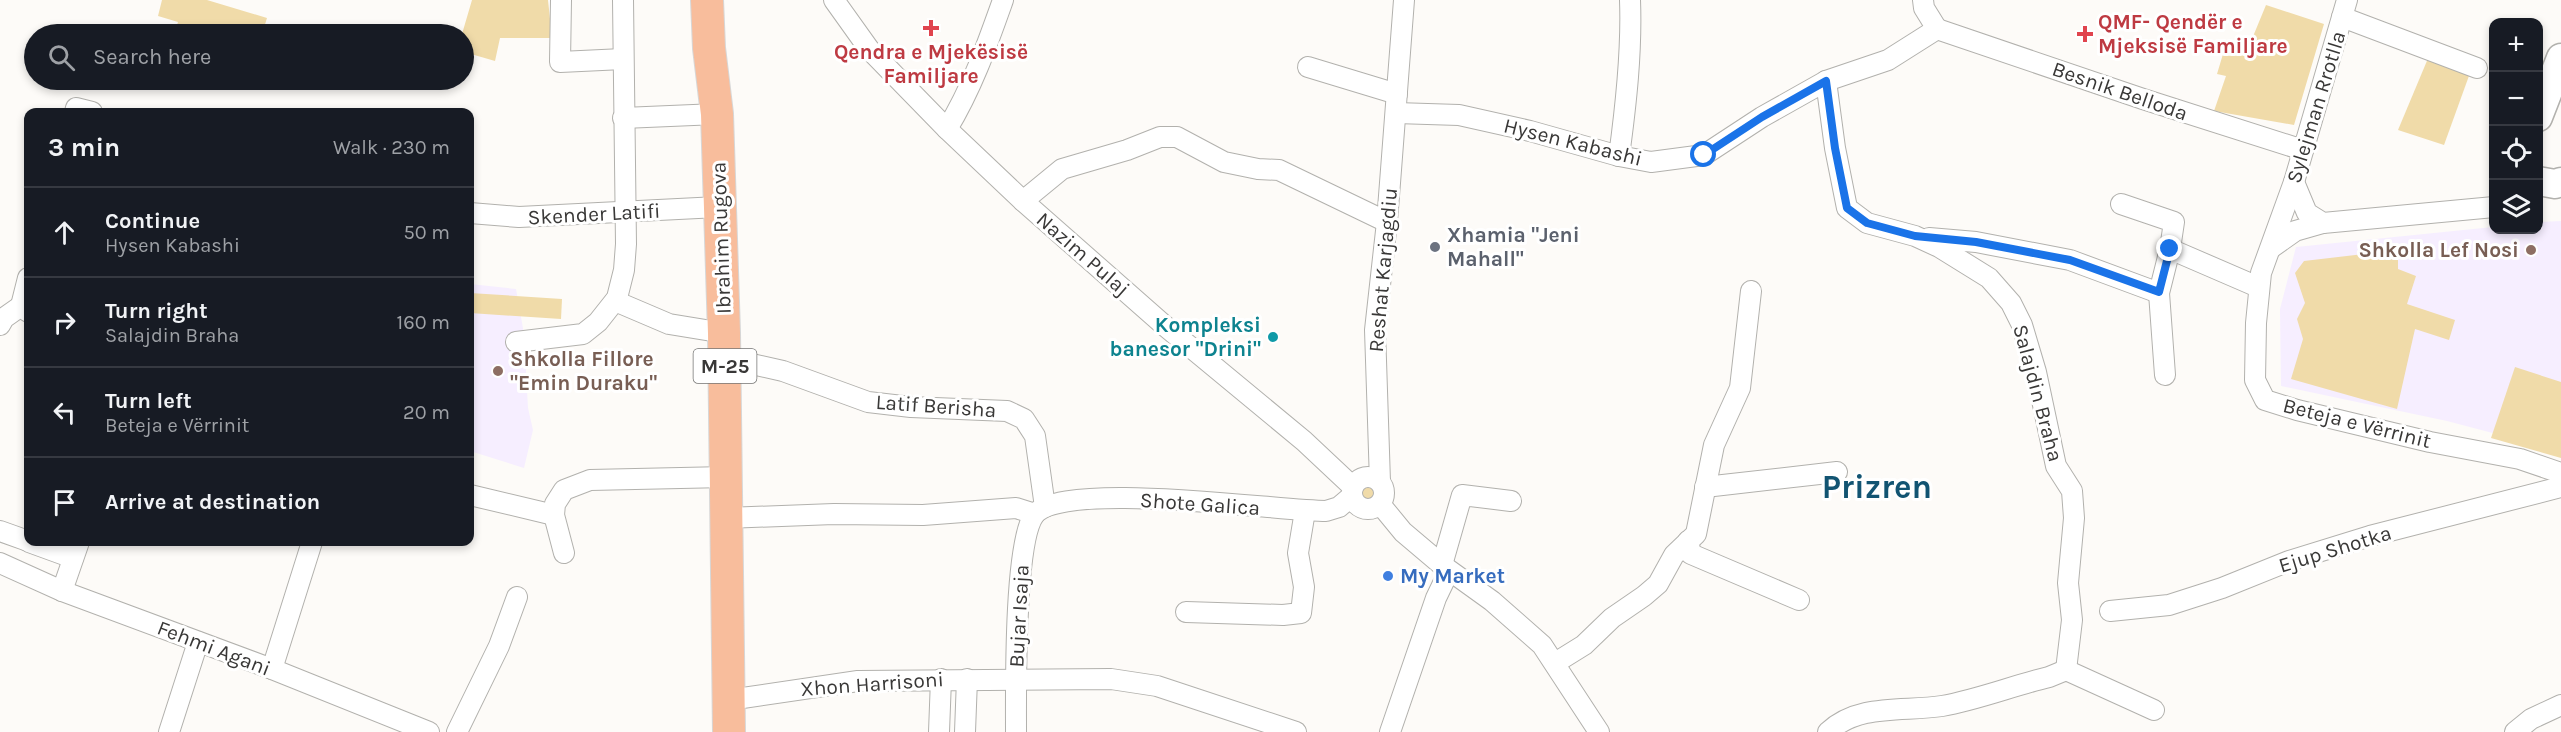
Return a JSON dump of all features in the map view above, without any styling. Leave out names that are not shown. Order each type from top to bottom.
[{"type":"main road","name":"Ibrahim Rugova","points":[[707,0],[717,114],[718,207],[725,346],[729,732]]},
{"type":"street","points":[[561,0],[560,62],[623,59]]},
{"type":"street","points":[[516,342],[583,334],[598,322],[615,301],[624,270],[623,0]]},
{"type":"street","name":"Nazim Pulaj","points":[[834,0],[869,49],[947,129],[1023,201],[1166,326],[1304,441],[1352,491]]},
{"type":"street","points":[[947,129],[980,67],[1003,0]]},
{"type":"street","name":"Reshat Karjagdiu","points":[[1380,482],[1375,330],[1397,104],[1404,0]]},
{"type":"street","points":[[1619,156],[1627,86],[1630,0]]},
{"type":"street","points":[[1923,0],[1924,8],[1936,29]]},
{"type":"street","points":[[2345,9],[2477,68]]},
{"type":"street","name":"Sylejman Rrotlla","points":[[2283,214],[2345,9]]},
{"type":"street","name":"Hysen Kabashi","points":[[1397,104],[1530,131],[1619,156],[1651,162],[1704,155],[1762,117],[1826,81],[1888,60],[1936,29]]},
{"type":"street","name":"Besnik Belloda","points":[[1936,29],[2303,150]]},
{"type":"street","points":[[2543,104],[2561,58]]},
{"type":"street","points":[[1308,67],[1397,104]]},
{"type":"street","name":"Salajdin Braha","points":[[1826,81],[1835,148],[1847,208],[1867,223],[1915,236],[1976,242],[2070,260],[2159,292]]},
{"type":"street","points":[[623,118],[717,114]]},
{"type":"street","points":[[1023,201],[1062,169],[1127,150],[1160,136],[1177,137],[1224,162],[1258,169],[1279,170],[1304,181],[1342,203],[1386,222]]},
{"type":"street","points":[[2294,182],[2307,213],[2323,223]]},
{"type":"street","points":[[2543,182],[2555,184],[2561,182]]},
{"type":"street","points":[[2121,204],[2174,222],[2159,292],[2165,375]]},
{"type":"street","name":"Skender Latifi","points":[[474,213],[519,217],[718,207]]},
{"type":"street","points":[[2271,248],[2295,231],[2323,223],[2489,207]]},
{"type":"street","name":"Beteja e Vërrinit","points":[[2283,214],[2258,287],[2255,380],[2265,400],[2430,442],[2520,459],[2561,472]]},
{"type":"street","name":"Salajdin Braha","points":[[1915,236],[1960,259],[1989,278],[2011,303],[2022,325],[2036,372],[2056,466],[2072,491],[2074,519],[2068,583],[2072,620],[2066,670]]},
{"type":"street","points":[[2170,249],[2258,287]]},
{"type":"street","points":[[1555,663],[1584,645],[1612,618],[1658,584],[1674,555],[1696,534],[1714,445],[1740,388],[1751,291]]},
{"type":"street","name":"Latif Berisha","points":[[615,301],[783,371],[868,402],[911,407],[1006,411],[1024,419],[1035,436],[1040,510]]},
{"type":"street","points":[[0,325],[4,318],[24,309]]},
{"type":"street","points":[[1705,487],[1837,472]]},
{"type":"street","points":[[564,553],[554,515],[555,504],[564,490],[590,480],[726,477]]},
{"type":"street","points":[[1365,477],[1380,482],[1384,495],[1380,504],[1371,509],[1361,508],[1352,491],[1357,480],[1365,477]]},
{"type":"street","name":"Ejup Shotka","points":[[2110,611],[2169,604],[2222,588],[2289,561],[2370,536],[2561,487]]},
{"type":"street","name":"Shote Galica","points":[[726,518],[834,514],[923,515],[1016,508],[1040,510],[1073,499],[1101,498],[1192,501],[1326,511],[1339,507],[1352,491]]},
{"type":"street","points":[[1390,732],[1446,568],[1462,495],[1511,501]]},
{"type":"street","points":[[474,496],[554,515]]},
{"type":"street","points":[[1380,504],[1403,532],[1522,626],[1555,663],[1599,732]]},
{"type":"street","name":"Bujar Isaja","points":[[1016,732],[1016,680],[1023,546],[1040,510]]},
{"type":"street","points":[[1186,612],[1282,615],[1301,612],[1304,587],[1298,553],[1305,511]]},
{"type":"street","points":[[0,531],[24,539]]},
{"type":"street","points":[[1688,541],[1691,554],[1800,600]]},
{"type":"street","points":[[55,546],[76,550],[62,591]]},
{"type":"street","points":[[272,669],[311,546]]},
{"type":"street","name":"Fehmi Agani","points":[[1,567],[272,669],[429,732]]},
{"type":"street","points":[[457,732],[499,646],[517,597]]},
{"type":"street","points":[[169,732],[198,642]]},
{"type":"street","points":[[1828,732],[1857,714],[1890,709],[1942,706],[2049,677],[2066,670],[2154,710]]},
{"type":"street","points":[[939,732],[941,679]]},
{"type":"street","points":[[965,732],[967,679]]},
{"type":"street","name":"Xhon Harrisoni","points":[[729,700],[858,681],[1111,679],[1157,686],[1296,732]]},
{"type":"street","points":[[2525,729],[2561,705]]},
{"type":"shaded area","points":[[162,0],[207,0],[267,18],[265,24],[177,24],[178,22],[158,16]]},
{"type":"shaded area","points":[[472,0],[548,0],[552,38],[500,38],[495,61],[474,55],[474,24],[465,24]]},
{"type":"shaded area","points":[[2266,5],[2324,24],[2294,125],[2214,111],[2226,76],[2217,74],[2226,44],[2247,51]]},
{"type":"shaded area","points":[[2429,56],[2470,73],[2444,145],[2398,130]]},
{"type":"shaded area","points":[[2561,221],[2561,451],[2447,421],[2281,386],[2280,309],[2296,247],[2489,227],[2489,234],[2543,234],[2543,222]]},
{"type":"shaded area","points":[[2398,250],[2398,269],[2416,276],[2407,304],[2455,320],[2449,340],[2415,329],[2397,409],[2291,379],[2303,339],[2297,319],[2305,303],[2295,273],[2304,261]]},
{"type":"shaded area","name":"Shkolla Fillore \"Emin Duraku\"","points":[[474,284],[516,289],[524,334],[528,408],[533,430],[524,468],[474,452]]},
{"type":"shaded area","points":[[474,293],[562,299],[561,319],[474,313]]},
{"type":"shaded area","points":[[2515,367],[2561,382],[2561,458],[2491,438]]},
{"type":"shaded area","points":[[1369,482],[1377,485],[1380,493],[1377,501],[1369,504],[1361,501],[1358,493],[1361,485]]},
{"type":"place","name":"Qendra e Mjekësisë Familjare","points":[[931,28]]},
{"type":"place","name":"QMF- Qendër e Mjeksisë Familjare","points":[[2085,34]]},
{"type":"place","name":"Xhamia \"Jeni Mahall\"","points":[[1435,247]]},
{"type":"place","name":"Shkolla Lef Nosi","points":[[2531,250]]},
{"type":"place","name":"Kompleksi banesor \"Drini\"","points":[[1273,337]]},
{"type":"place","name":"Shkolla Fillore \"Emin Duraku\"","points":[[498,371]]},
{"type":"place","name":"My Market","points":[[1388,576]]},
{"type":"district","name":"Prizren","points":[[1877,487]]},
{"type":"route","points":[[1704,155],[1762,117],[1826,81],[1835,148],[1847,208],[1867,223],[1915,236],[1976,242],[2070,260],[2159,292],[2170,249]]}]
